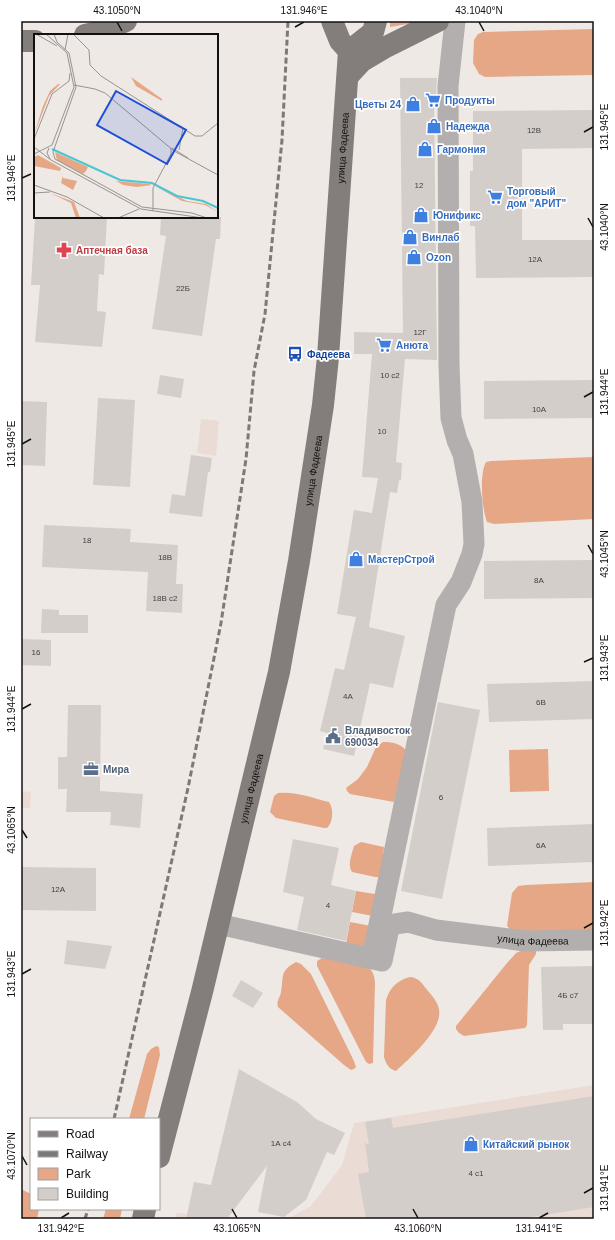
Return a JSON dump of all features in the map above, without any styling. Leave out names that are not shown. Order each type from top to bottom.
[{"type":"main road","points":[[90,34],[103,31],[126,21]]},
{"type":"main road","points":[[332,21],[340,41],[349,51],[373,32],[376,21]]},
{"type":"main road","points":[[348,76],[362,61],[384,48],[438,21]]},
{"type":"main road","points":[[21,42],[34,41]]},
{"type":"main road","name":"улица Фадеева","points":[[160,1153],[200,999],[279,672],[301,546],[328,357],[349,51]]},
{"type":"street","points":[[218,924],[372,958],[446,605],[461,582],[474,544],[472,502],[463,454],[457,440],[452,418],[449,365],[448,86],[455,21]]},
{"type":"street","name":"улица Фадеева","points":[[372,958],[382,961],[389,928],[395,924],[408,922],[436,930],[526,941],[594,940]]},
{"type":"shaded area","points":[[201,419],[219,421],[216,456],[197,453]]},
{"type":"shaded area","points":[[21,791],[31,792],[30,808],[21,808]]},
{"type":"shaded area","name":"Китайский рынок","points":[[594,1085],[594,1219],[287,1219],[311,1206],[342,1165],[354,1123]]},
{"type":"shaded area","points":[[176,1213],[240,1219],[175,1219]]},
{"type":"green space","points":[[390,21],[426,21],[390,27]]},
{"type":"green space","points":[[594,29],[594,75],[485,77],[479,74],[473,63],[474,40],[478,34],[483,32]]},
{"type":"green space","points":[[594,457],[594,519],[494,524],[487,522],[482,492],[482,475],[486,462]]},
{"type":"green space","points":[[383,742],[397,744],[403,747],[408,753],[394,802],[350,794],[346,788],[358,779],[367,767],[376,747]]},
{"type":"green space","points":[[548,749],[549,791],[510,792],[509,750]]},
{"type":"green space","points":[[278,793],[297,794],[329,802],[332,812],[331,823],[327,828],[324,828],[276,818],[270,812],[274,796]]},
{"type":"green space","points":[[361,842],[384,847],[381,877],[352,872],[350,862],[354,846]]},
{"type":"green space","points":[[594,882],[594,930],[513,932],[507,926],[512,893],[518,886]]},
{"type":"green space","points":[[356,891],[375,894],[373,916],[352,912]]},
{"type":"green space","points":[[350,922],[371,926],[367,947],[346,944]]},
{"type":"green space","points":[[523,950],[536,950],[536,954],[529,965],[527,1025],[525,1028],[464,1036],[459,1033],[456,1026],[507,963],[516,953]]},
{"type":"green space","points":[[322,958],[368,967],[373,973],[375,982],[373,1063],[369,1064],[366,1062],[317,966],[317,961]]},
{"type":"green space","points":[[296,962],[301,964],[311,974],[354,1061],[356,1067],[354,1069],[351,1070],[344,1065],[278,1007],[277,1003],[281,992],[283,975],[287,968]]},
{"type":"green space","points":[[410,977],[419,980],[433,996],[439,1009],[439,1016],[437,1023],[428,1038],[396,1071],[389,1067],[384,1057],[386,1000],[390,991],[395,985]]},
{"type":"green space","points":[[156,1046],[159,1047],[160,1055],[144,1118],[129,1118],[147,1054]]},
{"type":"green space","points":[[21,1189],[30,1194],[30,1210],[39,1210],[37,1219],[21,1219]]},
{"type":"green space","points":[[106,1210],[122,1210],[120,1219],[103,1219]]},
{"type":"building","points":[[400,78],[437,78],[436,96],[434,96],[437,360],[405,359],[396,462],[402,463],[401,480],[399,480],[397,493],[390,492],[369,627],[405,636],[393,688],[370,683],[354,756],[323,749],[327,733],[320,731],[335,668],[344,670],[356,617],[337,614],[354,510],[372,513],[378,478],[362,477],[372,354],[354,354],[354,332],[403,333]]},
{"type":"building","points":[[594,110],[594,148],[522,149],[522,240],[594,240],[594,277],[476,278],[475,226],[470,226],[470,171],[473,171],[473,111]]},
{"type":"building","points":[[221,217],[220,239],[216,239],[202,336],[152,329],[166,236],[160,235],[161,218]]},
{"type":"building","points":[[35,218],[107,218],[104,275],[99,274],[97,311],[106,312],[102,347],[35,342],[40,285],[31,285]]},
{"type":"building","points":[[160,375],[184,379],[181,398],[157,394]]},
{"type":"building","points":[[594,380],[594,418],[484,419],[484,381]]},
{"type":"building","points":[[98,398],[135,400],[130,487],[93,485]]},
{"type":"building","points":[[21,401],[47,402],[45,466],[21,465]]},
{"type":"building","points":[[191,455],[212,458],[210,472],[208,472],[202,517],[169,513],[172,494],[185,496]]},
{"type":"building","points":[[44,525],[131,529],[130,542],[178,545],[176,584],[183,584],[182,613],[146,611],[148,572],[42,567]]},
{"type":"building","points":[[594,560],[594,598],[484,599],[484,561]]},
{"type":"building","points":[[42,609],[59,610],[59,615],[88,615],[88,633],[41,633]]},
{"type":"building","points":[[21,639],[51,640],[51,666],[21,665]]},
{"type":"building","points":[[594,681],[594,719],[489,722],[487,684]]},
{"type":"building","points":[[438,702],[480,710],[442,899],[401,891]]},
{"type":"building","points":[[68,705],[101,705],[100,791],[143,794],[140,828],[110,825],[111,812],[66,812],[67,789],[58,789],[58,757],[67,757]]},
{"type":"building","points":[[594,824],[594,862],[488,866],[487,828]]},
{"type":"building","points":[[293,839],[339,848],[331,885],[356,891],[346,941],[297,930],[304,897],[283,892]]},
{"type":"building","points":[[21,867],[96,868],[96,911],[21,910]]},
{"type":"building","points":[[67,940],[112,946],[105,969],[64,964]]},
{"type":"building","points":[[594,966],[594,1024],[563,1024],[563,1030],[543,1030],[541,967]]},
{"type":"building","points":[[241,980],[263,993],[253,1008],[232,996]]},
{"type":"building","points":[[239,1069],[297,1102],[316,1119],[345,1133],[334,1155],[327,1152],[306,1200],[284,1217],[258,1212],[267,1166],[227,1219],[186,1219],[194,1182],[211,1185]]},
{"type":"building","name":"Китайский рынок","points":[[594,1096],[594,1207],[519,1219],[366,1219],[358,1174],[369,1172],[365,1143],[369,1145],[365,1122],[391,1118],[393,1128]]},
{"type":"railway","points":[[114,1118],[188,788],[221,623],[246,459],[254,371],[265,314],[282,140],[288,21]]},
{"type":"railway","points":[[85,1219],[88,1210]]},
{"type":"place","name":"Продукты","points":[[433,100]]},
{"type":"place","name":"Цветы 24","points":[[413,104]]},
{"type":"place","name":"Надежда","points":[[434,126]]},
{"type":"place","name":"Гармония","points":[[425,149]]},
{"type":"place","name":"Торговый дом \"АРИТ\"","points":[[495,197]]},
{"type":"place","name":"Юнификс","points":[[421,215]]},
{"type":"place","name":"Винлаб","points":[[410,237]]},
{"type":"place","name":"Аптечная база","points":[[64,250]]},
{"type":"place","name":"Ozon","points":[[414,257]]},
{"type":"place","name":"Анюта","points":[[384,345]]},
{"type":"place","name":"Фадеева","points":[[295,354]]},
{"type":"place","name":"МастерСтрой","points":[[356,559]]},
{"type":"place","name":"Владивосток 690034","points":[[333,736]]},
{"type":"place","name":"Мира","points":[[91,769]]},
{"type":"place","name":"Китайский рынок","points":[[471,1144]]}]
